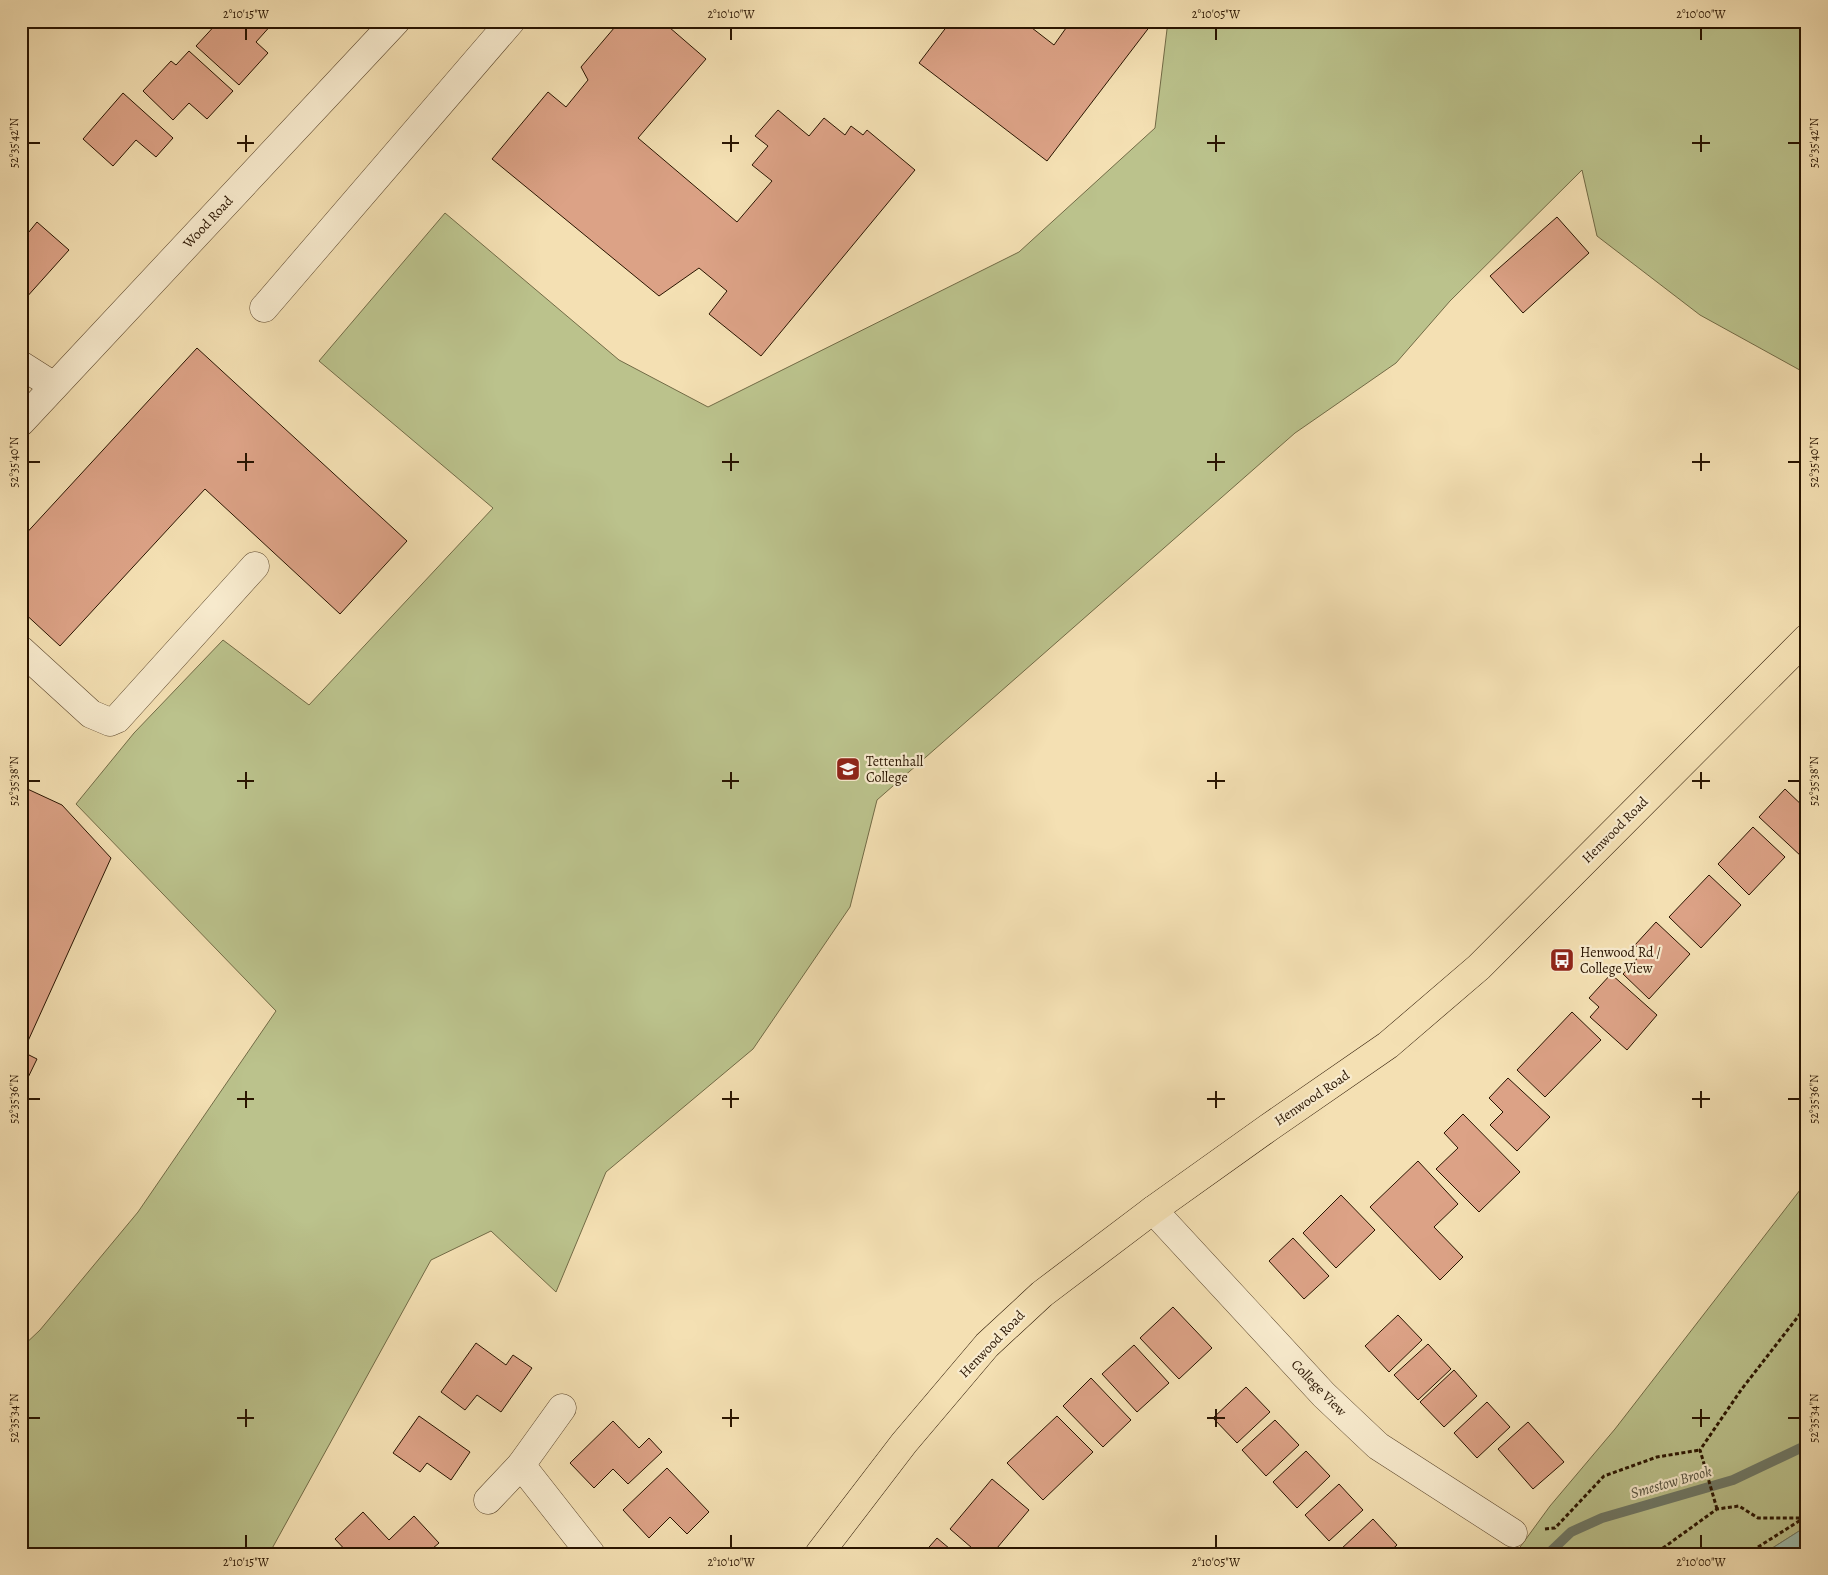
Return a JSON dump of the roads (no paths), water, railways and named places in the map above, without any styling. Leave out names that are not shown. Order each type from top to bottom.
[{"type":"main road","name":"Henwood Road","points":[[819,1554],[904,1443],[987,1345],[1042,1294],[1154,1210],[1388,1045],[1479,967],[1807,638]]},
{"type":"street","name":"Wood Road","points":[[21,422],[396,21]]},
{"type":"street","points":[[264,308],[511,21]]},
{"type":"street","points":[[21,365],[54,386]]},
{"type":"street","points":[[21,650],[91,714],[110,722],[117,719],[255,566]]},
{"type":"street","name":"College View","points":[[1154,1210],[1324,1396],[1378,1446],[1513,1533]]},
{"type":"street","points":[[488,1500],[521,1465],[562,1408]]},
{"type":"street","points":[[521,1465],[591,1554]]},
{"type":"waterway","name":"Smestow Brook","points":[[1548,1554],[1571,1532],[1602,1518],[1733,1480],[1807,1445]]},
{"type":"place","name":"Tettenhall College","points":[[848,769]]},
{"type":"place","name":"Henwood Rd / College View","points":[[1562,960]]}]
